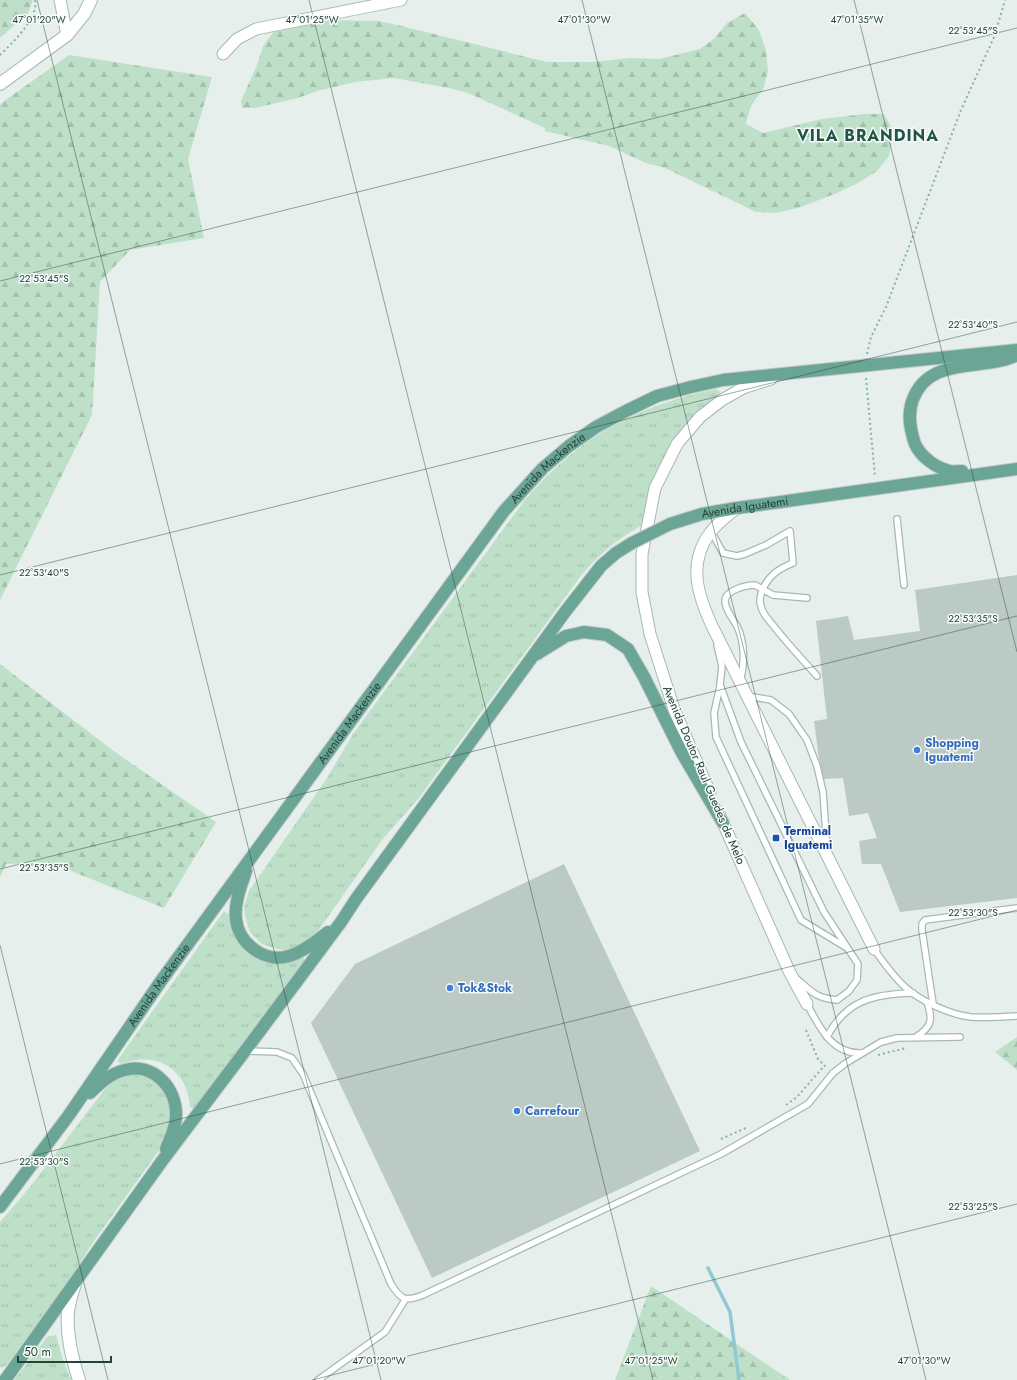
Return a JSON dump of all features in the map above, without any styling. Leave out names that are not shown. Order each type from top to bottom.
[{"type":"main road","points":[[795,373],[1017,350]]},
{"type":"main road","points":[[985,472],[950,471],[931,463],[918,450],[912,434],[909,419],[912,403],[916,392],[924,381],[935,374],[964,366],[1009,359],[1017,355]]},
{"type":"main road","name":"Avenida Mackenzie","points":[[0,1208],[69,1115],[161,981],[500,517],[543,468],[569,446],[596,427],[657,396],[723,380],[795,373]]},
{"type":"main road","name":"Avenida Iguatemi","points":[[530,659],[601,566],[616,553],[632,543],[670,524],[702,514],[737,508],[1017,468]]},
{"type":"main road","points":[[6,1380],[75,1281],[162,1161],[246,1051],[341,922],[360,893],[530,659],[566,636],[584,632],[607,635],[628,649],[644,677],[682,753],[724,823]]},
{"type":"main road","points":[[250,861],[238,896],[236,919],[240,934],[247,944],[256,952],[273,958],[289,957],[313,944],[341,922]]},
{"type":"main road","points":[[69,1115],[101,1083],[113,1075],[126,1070],[140,1068],[153,1072],[170,1090],[175,1105],[176,1117],[162,1161]]},
{"type":"street","points":[[60,0],[68,35]]},
{"type":"street","points":[[0,84],[68,35],[84,14],[91,0]]},
{"type":"street","points":[[223,54],[237,39],[256,29],[400,0]]},
{"type":"street","name":"Avenida Doutor Raul Guedes de Melo","points":[[795,373],[764,380],[743,388],[722,400],[700,417],[676,444],[655,488],[642,554],[642,592],[650,634],[674,709],[790,973],[807,1004]]},
{"type":"street","points":[[737,508],[711,531],[701,546],[697,561],[697,579],[700,597],[713,628],[874,949]]},
{"type":"street","points":[[75,1281],[68,1311],[68,1338],[72,1359],[80,1380]]},
{"type":"lane","points":[[897,518],[904,585]]},
{"type":"lane","points":[[711,531],[723,553],[737,556],[755,550],[790,531],[793,563],[777,571],[770,576],[765,583],[760,600],[762,611],[783,638],[817,676]]},
{"type":"lane","points":[[740,681],[744,669],[741,640],[737,627],[724,599],[729,593],[751,585],[756,585],[773,595],[806,598]]},
{"type":"lane","points":[[713,628],[722,666],[720,685],[714,713],[716,737],[801,920],[849,949]]},
{"type":"lane","points":[[720,685],[741,742],[824,912],[858,964],[857,980],[850,991],[837,1000],[824,999],[812,992],[790,973]]},
{"type":"lane","points":[[747,696],[770,700],[789,714],[808,740],[817,766],[823,792],[828,856]]},
{"type":"lane","points":[[933,1004],[922,924],[925,920],[1017,908]]},
{"type":"lane","points":[[874,949],[905,987],[927,1002],[952,1012],[970,1017],[1017,1016]]},
{"type":"lane","points":[[827,1037],[839,1018],[848,1009],[881,995],[914,993]]},
{"type":"lane","points":[[916,1037],[927,1028],[931,1019],[927,1002]]},
{"type":"lane","points":[[807,1004],[827,1037],[844,1051],[863,1053]]},
{"type":"lane","points":[[246,1051],[277,1052],[292,1058],[303,1074],[391,1284],[397,1295],[405,1300],[423,1295],[721,1154],[808,1104],[833,1073],[846,1063],[881,1042],[897,1038],[960,1037]]},
{"type":"lane","points":[[318,1380],[385,1332],[405,1300]]},
{"type":"path","points":[[0,55],[30,21],[36,4],[35,0]]},
{"type":"path","points":[[876,488],[865,365],[871,337],[886,307],[961,110],[995,35],[1005,0]]},
{"type":"path","points":[[806,1030],[818,1059],[833,1073]]},
{"type":"path","points":[[875,1056],[885,1052],[907,1048]]},
{"type":"path","points":[[783,1108],[797,1097],[824,1066]]},
{"type":"path","points":[[722,1139],[750,1126]]},
{"type":"green space","points":[[0,0],[33,0],[28,13],[0,38]]},
{"type":"green space","points":[[745,13],[759,30],[766,51],[768,71],[763,90],[751,105],[746,124],[763,133],[822,119],[864,114],[884,114],[894,132],[889,156],[877,171],[858,183],[837,193],[798,208],[776,213],[756,212],[665,168],[646,163],[609,146],[545,131],[545,128],[468,93],[449,88],[394,78],[355,82],[255,108],[242,108],[241,101],[257,65],[263,46],[275,30],[318,20],[378,21],[547,62],[592,62],[631,58],[659,59],[700,49],[715,38],[727,23]]},
{"type":"green space","points":[[69,55],[212,77],[188,159],[204,238],[130,250],[100,282],[92,415],[0,600],[0,104]]},
{"type":"green space","points":[[716,389],[720,392],[719,395],[711,400],[698,413],[650,489],[641,526],[608,548],[580,577],[418,799],[382,840],[313,938],[293,949],[285,950],[262,944],[250,932],[245,916],[244,907],[249,891],[327,778],[353,734],[524,501],[565,459],[587,442],[610,428],[634,415],[659,405]]},
{"type":"green space","points":[[0,664],[115,752],[216,822],[164,908],[51,863],[6,864],[0,877]]},
{"type":"green space","points":[[224,911],[231,916],[233,930],[238,941],[245,951],[254,958],[277,964],[290,962],[303,957],[305,960],[196,1110],[190,1107],[188,1094],[183,1082],[177,1073],[168,1066],[158,1061],[146,1059],[134,1060],[121,1064],[117,1061]]},
{"type":"green space","points":[[1017,1037],[1017,1070],[995,1052]]},
{"type":"green space","points":[[133,1075],[148,1077],[162,1086],[173,1107],[169,1132],[160,1149],[94,1241],[65,1286],[7,1365],[0,1368],[0,1222],[30,1187],[105,1089],[117,1079]]},
{"type":"green space","points":[[651,1286],[790,1380],[615,1380]]},
{"type":"green space","points":[[56,1335],[62,1357],[71,1380],[14,1380],[48,1336]]},
{"type":"building","name":"Shopping Iguatemi","points":[[1017,575],[1017,898],[900,912],[881,864],[862,864],[859,841],[877,838],[868,813],[849,816],[843,778],[824,779],[819,759],[814,721],[827,719],[816,621],[848,616],[854,640],[920,631],[915,590]]},
{"type":"building","name":"Carrefour","points":[[564,864],[700,1151],[432,1278],[311,1023],[355,964]]},
{"type":"waterway","points":[[708,1268],[730,1312],[739,1380]]},
{"type":"place","name":"Shopping Iguatemi","points":[[917,750]]},
{"type":"place","name":"Terminal Iguatemi","points":[[776,838]]},
{"type":"place","name":"Tok&Stok","points":[[450,988]]},
{"type":"place","name":"Carrefour","points":[[517,1111]]},
{"type":"district","name":"VILA BRANDINA","points":[[868,135]]}]
